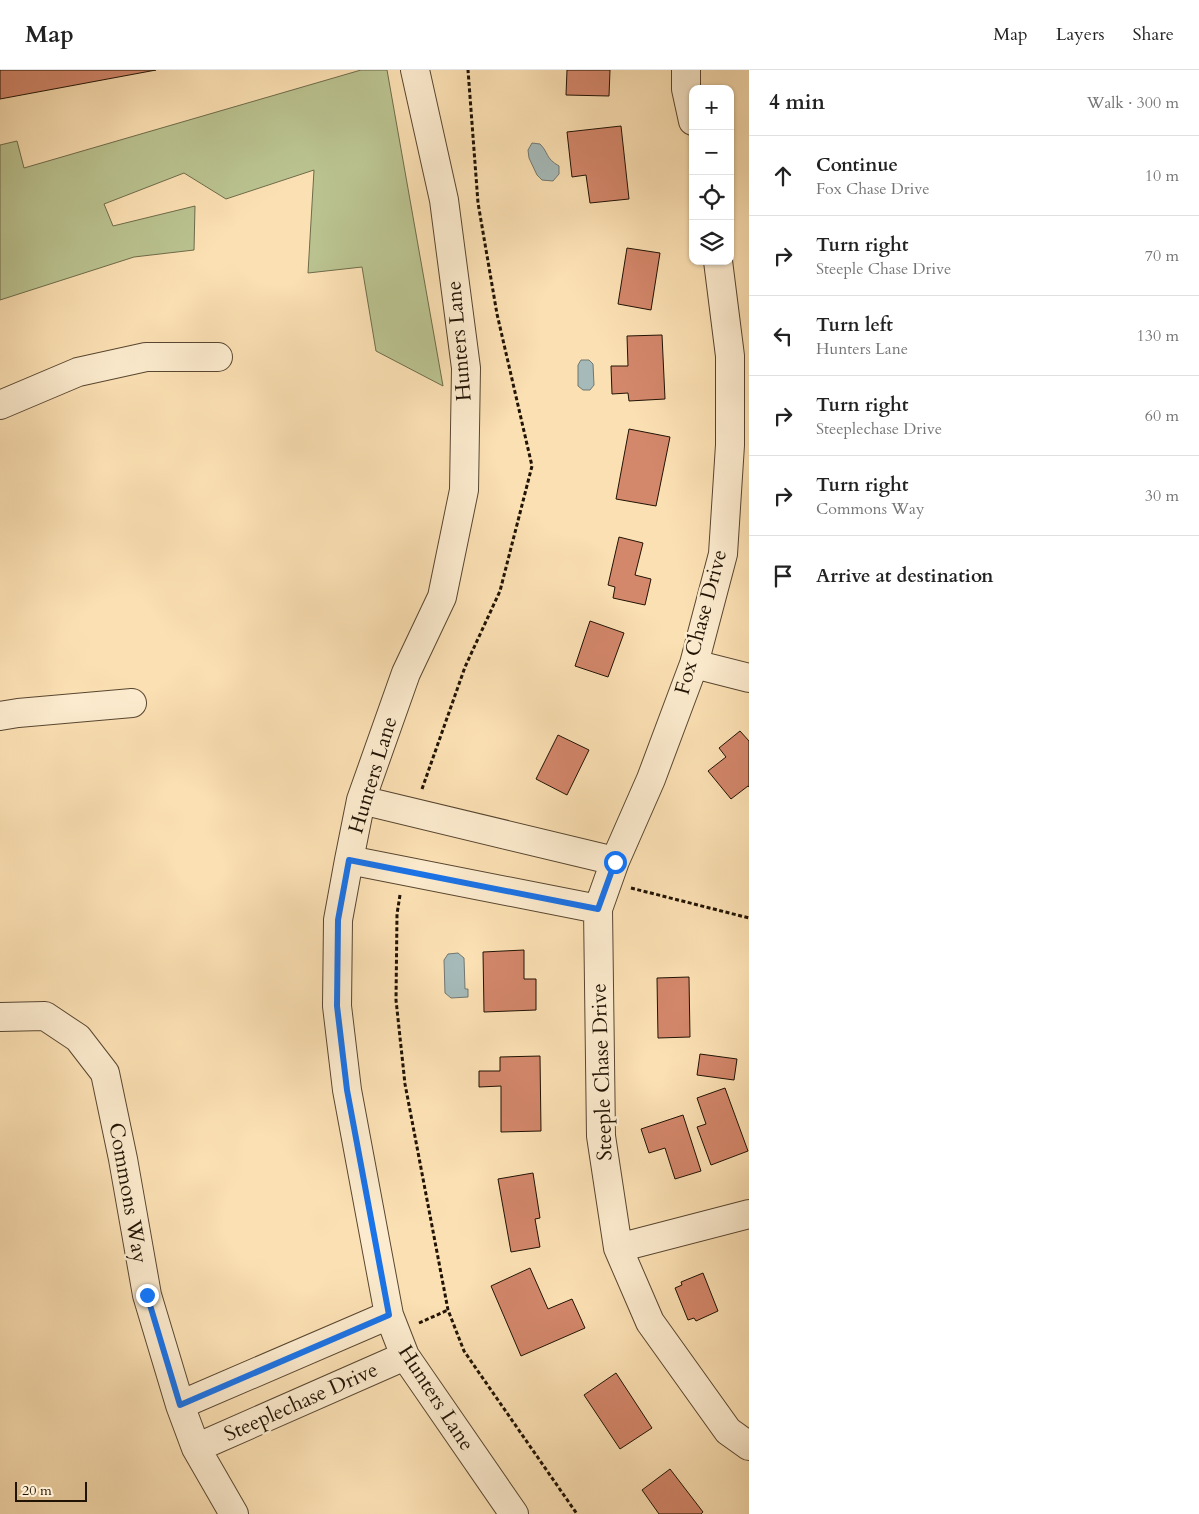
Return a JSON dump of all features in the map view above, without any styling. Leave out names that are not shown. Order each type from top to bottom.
[{"type":"street","name":"Hunters Lane","points":[[415,70],[444,200],[466,368],[464,490],[442,596],[406,673],[361,800],[338,920],[337,1006],[347,1090],[397,1335],[514,1514]]},
{"type":"street","points":[[686,70],[686,89],[689,103]]},
{"type":"street","name":"Fox Chase Drive","points":[[598,909],[611,872],[651,779],[694,664],[723,554],[730,445],[730,356],[719,265]]},
{"type":"street","points":[[0,405],[78,372],[136,359],[146,357],[218,357]]},
{"type":"street","points":[[694,664],[749,678]]},
{"type":"street","points":[[0,716],[132,703]]},
{"type":"street","points":[[361,800],[611,872]]},
{"type":"street","points":[[349,860],[598,909]]},
{"type":"street","name":"Steeple Chase Drive","points":[[598,909],[601,1136],[618,1248],[650,1322],[728,1431],[749,1446]]},
{"type":"street","name":"Commons Way","points":[[0,1017],[44,1016],[78,1038],[105,1073],[123,1159],[147,1295],[180,1405],[196,1448],[234,1514]]},
{"type":"street","points":[[618,1248],[749,1214]]},
{"type":"street","name":"Steeplechase Drive","points":[[180,1405],[397,1335]]},
{"type":"street","name":"Steeplechase Drive","points":[[196,1448],[397,1335]]},
{"type":"path","points":[[611,872],[749,918]]},
{"type":"path","points":[[397,1335],[448,1310]]},
{"type":"green space","points":[[361,70],[387,70],[443,386],[376,351],[362,267],[308,273],[314,170],[226,199],[184,173],[104,204],[113,226],[195,206],[194,250],[134,257],[0,300],[0,145],[17,141],[24,168]]},
{"type":"shaded area","points":[[532,143],[540,144],[549,158],[559,166],[559,174],[553,181],[542,180],[537,175],[529,158],[528,150]]},
{"type":"shaded area","points":[[581,360],[589,360],[593,364],[594,385],[590,390],[583,390],[578,386],[578,365]]},
{"type":"shaded area","points":[[458,953],[464,958],[465,989],[468,989],[468,997],[451,998],[445,993],[444,960],[448,954]]},
{"type":"building","points":[[0,70],[156,70],[0,99]]},
{"type":"building","points":[[567,70],[610,70],[609,96],[566,95]]},
{"type":"building","points":[[621,126],[629,199],[590,203],[586,175],[572,177],[567,132]]},
{"type":"building","points":[[627,248],[660,253],[651,310],[618,304]]},
{"type":"building","points":[[662,335],[665,399],[629,401],[628,393],[612,394],[611,366],[628,366],[627,336]]},
{"type":"building","points":[[629,429],[670,437],[656,506],[616,499]]},
{"type":"building","points":[[619,537],[643,543],[635,575],[651,579],[645,605],[613,598],[615,587],[608,585]]},
{"type":"building","points":[[590,621],[624,633],[608,677],[575,666]]},
{"type":"building","points":[[740,731],[749,741],[749,787],[731,799],[708,771],[726,757],[719,748]]},
{"type":"building","points":[[558,735],[589,750],[567,795],[536,779]]},
{"type":"building","points":[[524,950],[524,979],[536,979],[536,1010],[484,1012],[483,952]]},
{"type":"building","points":[[689,977],[690,1037],[658,1038],[657,978]]},
{"type":"building","points":[[700,1054],[737,1059],[734,1080],[697,1075]]},
{"type":"building","points":[[540,1056],[541,1131],[501,1132],[501,1086],[479,1087],[479,1071],[500,1071],[500,1057]]},
{"type":"building","points":[[725,1088],[748,1151],[711,1165],[697,1127],[706,1124],[697,1098]]},
{"type":"building","points":[[683,1115],[701,1171],[675,1179],[665,1148],[649,1153],[641,1129]]},
{"type":"building","points":[[533,1173],[540,1218],[535,1219],[540,1247],[511,1252],[498,1179]]},
{"type":"building","points":[[530,1268],[548,1309],[572,1299],[585,1328],[521,1356],[491,1286]]},
{"type":"building","points":[[703,1273],[718,1311],[696,1321],[694,1318],[688,1320],[675,1288],[682,1285],[681,1282]]},
{"type":"building","points":[[616,1373],[652,1428],[620,1449],[584,1395]]},
{"type":"building","points":[[670,1469],[703,1512],[701,1514],[659,1514],[642,1490]]},
{"type":"route","points":[[147,1295],[180,1405],[389,1315],[347,1090],[337,1006],[338,920],[349,860],[598,909],[615,862]]}]
